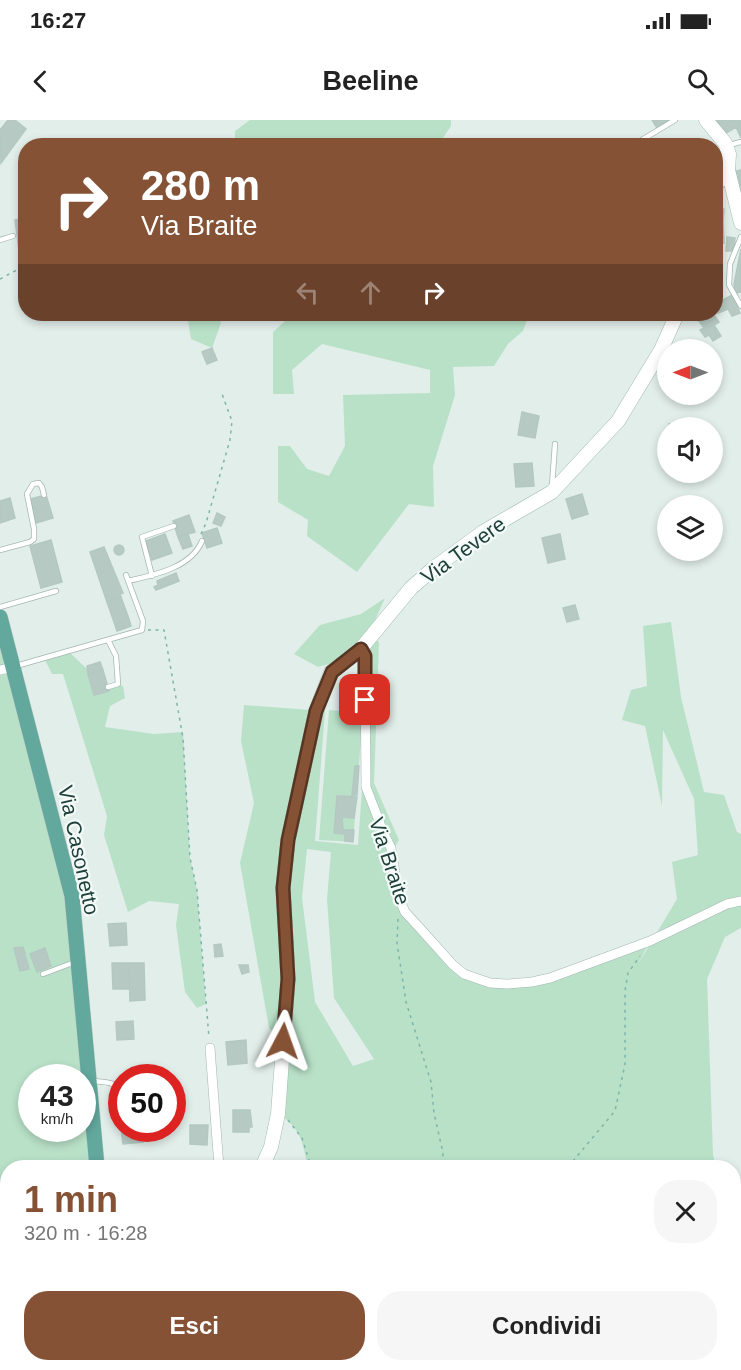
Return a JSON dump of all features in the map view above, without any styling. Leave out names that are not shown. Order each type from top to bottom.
[{"type":"main road","points":[[706,120],[720,138]]},
{"type":"main road","points":[[723,142],[729,154],[728,170],[741,223]]},
{"type":"main road","points":[[723,176],[728,170]]},
{"type":"main road","name":"Via Tevere","points":[[265,1160],[271,1147],[278,1114],[288,979],[283,888],[288,840],[316,711],[332,672],[361,649],[411,588],[434,568],[483,532],[552,492],[618,421],[661,350],[674,321]]},
{"type":"main road","name":"Via Casonetto","points":[[0,617],[7,669],[72,896],[87,1064]]},
{"type":"main road","name":"Via Casonetto","points":[[95,1142],[96,1160]]},
{"type":"street","name":"Via Braite","points":[[361,649],[365,656],[366,787],[391,848],[399,898],[405,912],[453,966],[464,974],[490,983],[532,982],[550,978],[650,941],[726,904],[741,901]]},
{"type":"street","points":[[210,1048],[218,1160]]},
{"type":"lane","points":[[645,138],[675,120]]},
{"type":"lane","points":[[726,146],[741,142]]},
{"type":"lane","points":[[0,240],[13,236]]},
{"type":"lane","points":[[741,237],[730,264],[729,285],[741,306]]},
{"type":"lane","points":[[552,492],[555,444]]},
{"type":"lane","points":[[0,550],[34,539],[27,494],[33,484],[39,483],[44,495]]},
{"type":"lane","points":[[152,576],[142,537],[174,526]]},
{"type":"lane","points":[[128,581],[152,576],[177,566],[199,549],[202,541]]},
{"type":"lane","points":[[7,669],[142,630],[143,621],[126,575]]},
{"type":"lane","points":[[0,607],[56,591]]},
{"type":"lane","points":[[108,640],[116,656],[117,684],[108,687]]},
{"type":"lane","points":[[43,974],[78,961]]},
{"type":"path","points":[[0,279],[18,270]]},
{"type":"path","points":[[202,541],[201,532],[206,523],[230,440],[232,421],[222,394]]},
{"type":"path","points":[[142,630],[164,630],[180,712],[190,858],[197,890],[210,1048]]},
{"type":"path","points":[[399,898],[397,943],[406,1002],[431,1082],[443,1160]]},
{"type":"path","points":[[574,1160],[615,1111],[625,1064],[625,991],[628,973],[650,941]]},
{"type":"path","points":[[278,1114],[288,1119],[302,1138],[309,1160]]},
{"type":"green space","points":[[250,120],[451,120],[451,126],[443,138],[235,138],[235,131]]},
{"type":"green space","points":[[188,321],[220,321],[212,348],[191,339]]},
{"type":"green space","points":[[285,321],[527,321],[523,331],[508,344],[494,366],[453,367],[455,395],[433,466],[434,507],[409,504],[357,572],[307,536],[308,520],[278,502],[278,446],[290,446],[307,469],[329,476],[345,446],[343,395],[430,393],[430,370],[322,344],[292,370],[294,394],[273,394],[273,332]]},
{"type":"green space","points":[[385,598],[371,629],[379,643],[374,783],[399,840],[392,852],[399,898],[437,946],[477,980],[532,982],[650,941],[638,964],[677,899],[672,862],[698,855],[694,799],[663,730],[662,806],[645,726],[622,720],[631,690],[647,686],[643,626],[671,622],[681,697],[704,792],[724,795],[737,832],[741,834],[741,928],[725,937],[707,979],[714,1160],[306,1160],[296,1130],[278,1114],[283,1042],[269,1028],[240,863],[254,803],[241,741],[244,705],[325,711],[315,841],[358,845],[372,652],[318,667],[294,654],[320,625],[361,614]],"holes":[[[307,849],[331,852],[327,899],[334,998],[374,1059],[353,1066],[315,1002],[302,898]]]},
{"type":"green space","points":[[0,648],[5,669],[13,667],[68,895],[81,1064],[18,1064],[18,1142],[88,1142],[89,1160],[0,1160]]},
{"type":"green space","points":[[68,651],[87,669],[94,695],[112,686],[123,686],[125,698],[110,706],[105,727],[154,734],[183,732],[190,858],[197,890],[206,1004],[197,1008],[185,992],[176,925],[179,904],[149,901],[128,912],[104,835],[107,816],[63,674],[52,674],[44,658]]},
{"type":"green space","points":[[329,710],[363,713],[353,842],[319,840]]},
{"type":"building","points":[[8,120],[15,120],[26,129],[1,163],[0,130]]},
{"type":"building","points":[[652,120],[669,120],[657,128]]},
{"type":"building","points":[[717,120],[741,120],[741,138],[736,127],[723,135],[715,123]]},
{"type":"building","points":[[741,170],[741,210],[735,171]]},
{"type":"building","points":[[18,219],[18,242],[15,220]]},
{"type":"building","points":[[727,237],[735,238],[734,251],[726,251]]},
{"type":"building","points":[[741,249],[741,292],[736,293],[734,284]]},
{"type":"building","points":[[732,295],[740,313],[732,316],[728,309],[723,311],[723,300]]},
{"type":"building","points":[[699,321],[718,321],[714,325],[721,336],[712,339],[709,335],[705,337],[700,330],[704,328]]},
{"type":"building","points":[[212,348],[217,360],[207,364],[202,352]]},
{"type":"building","points":[[522,412],[539,416],[535,438],[518,435]]},
{"type":"building","points":[[532,463],[534,486],[516,487],[514,464]]},
{"type":"building","points":[[582,494],[588,514],[572,519],[566,499]]},
{"type":"building","points":[[46,495],[53,518],[36,523],[30,499]]},
{"type":"building","points":[[10,498],[15,518],[0,523],[0,501]]},
{"type":"building","points":[[217,513],[225,517],[221,526],[213,523]]},
{"type":"building","points":[[189,515],[195,532],[178,537],[173,521]]},
{"type":"building","points":[[217,528],[222,543],[207,548],[202,533]]},
{"type":"building","points":[[165,534],[172,553],[152,560],[146,541]]},
{"type":"building","points":[[188,534],[192,546],[183,549],[178,537]]},
{"type":"building","points":[[560,534],[565,559],[548,563],[542,538]]},
{"type":"building","points":[[51,540],[62,582],[41,588],[30,546]]},
{"type":"building","points":[[119,545],[123,546],[123,554],[119,555],[115,554],[114,550],[115,546]]},
{"type":"building","points":[[104,547],[123,593],[120,594],[121,597],[107,602],[90,552]]},
{"type":"building","points":[[176,573],[179,581],[156,590],[154,587],[158,585],[157,581]]},
{"type":"building","points":[[121,597],[129,619],[115,625],[107,602]]},
{"type":"building","points":[[575,605],[579,619],[567,622],[563,608]]},
{"type":"building","points":[[129,619],[131,626],[117,631],[115,625]]},
{"type":"building","points":[[100,662],[103,670],[88,674],[87,666]]},
{"type":"building","points":[[103,670],[109,691],[94,695],[88,674]]},
{"type":"building","points":[[355,766],[359,766],[357,795],[352,795]]},
{"type":"building","points":[[337,796],[357,797],[354,818],[342,817],[343,830],[354,830],[353,842],[345,841],[345,834],[334,833]]},
{"type":"building","points":[[126,923],[127,945],[110,946],[108,924]]},
{"type":"building","points":[[221,944],[223,956],[215,957],[214,945]]},
{"type":"building","points":[[23,947],[29,969],[20,971],[14,948]]},
{"type":"building","points":[[45,948],[51,966],[37,972],[30,954]]},
{"type":"building","points":[[112,963],[129,963],[130,989],[113,989]]},
{"type":"building","points":[[129,963],[144,963],[145,1000],[130,1001]]},
{"type":"building","points":[[239,965],[248,965],[249,972],[242,974]]},
{"type":"building","points":[[133,1021],[134,1039],[117,1040],[116,1022]]},
{"type":"building","points":[[246,1040],[247,1063],[228,1065],[226,1042]]},
{"type":"building","points":[[233,1110],[250,1110],[252,1127],[249,1127],[249,1132],[233,1132]]},
{"type":"building","points":[[190,1125],[208,1125],[207,1145],[190,1144]]},
{"type":"route","points":[[283,1041],[288,979],[283,888],[288,840],[316,711],[332,672],[361,649],[365,656],[365,700]]}]
